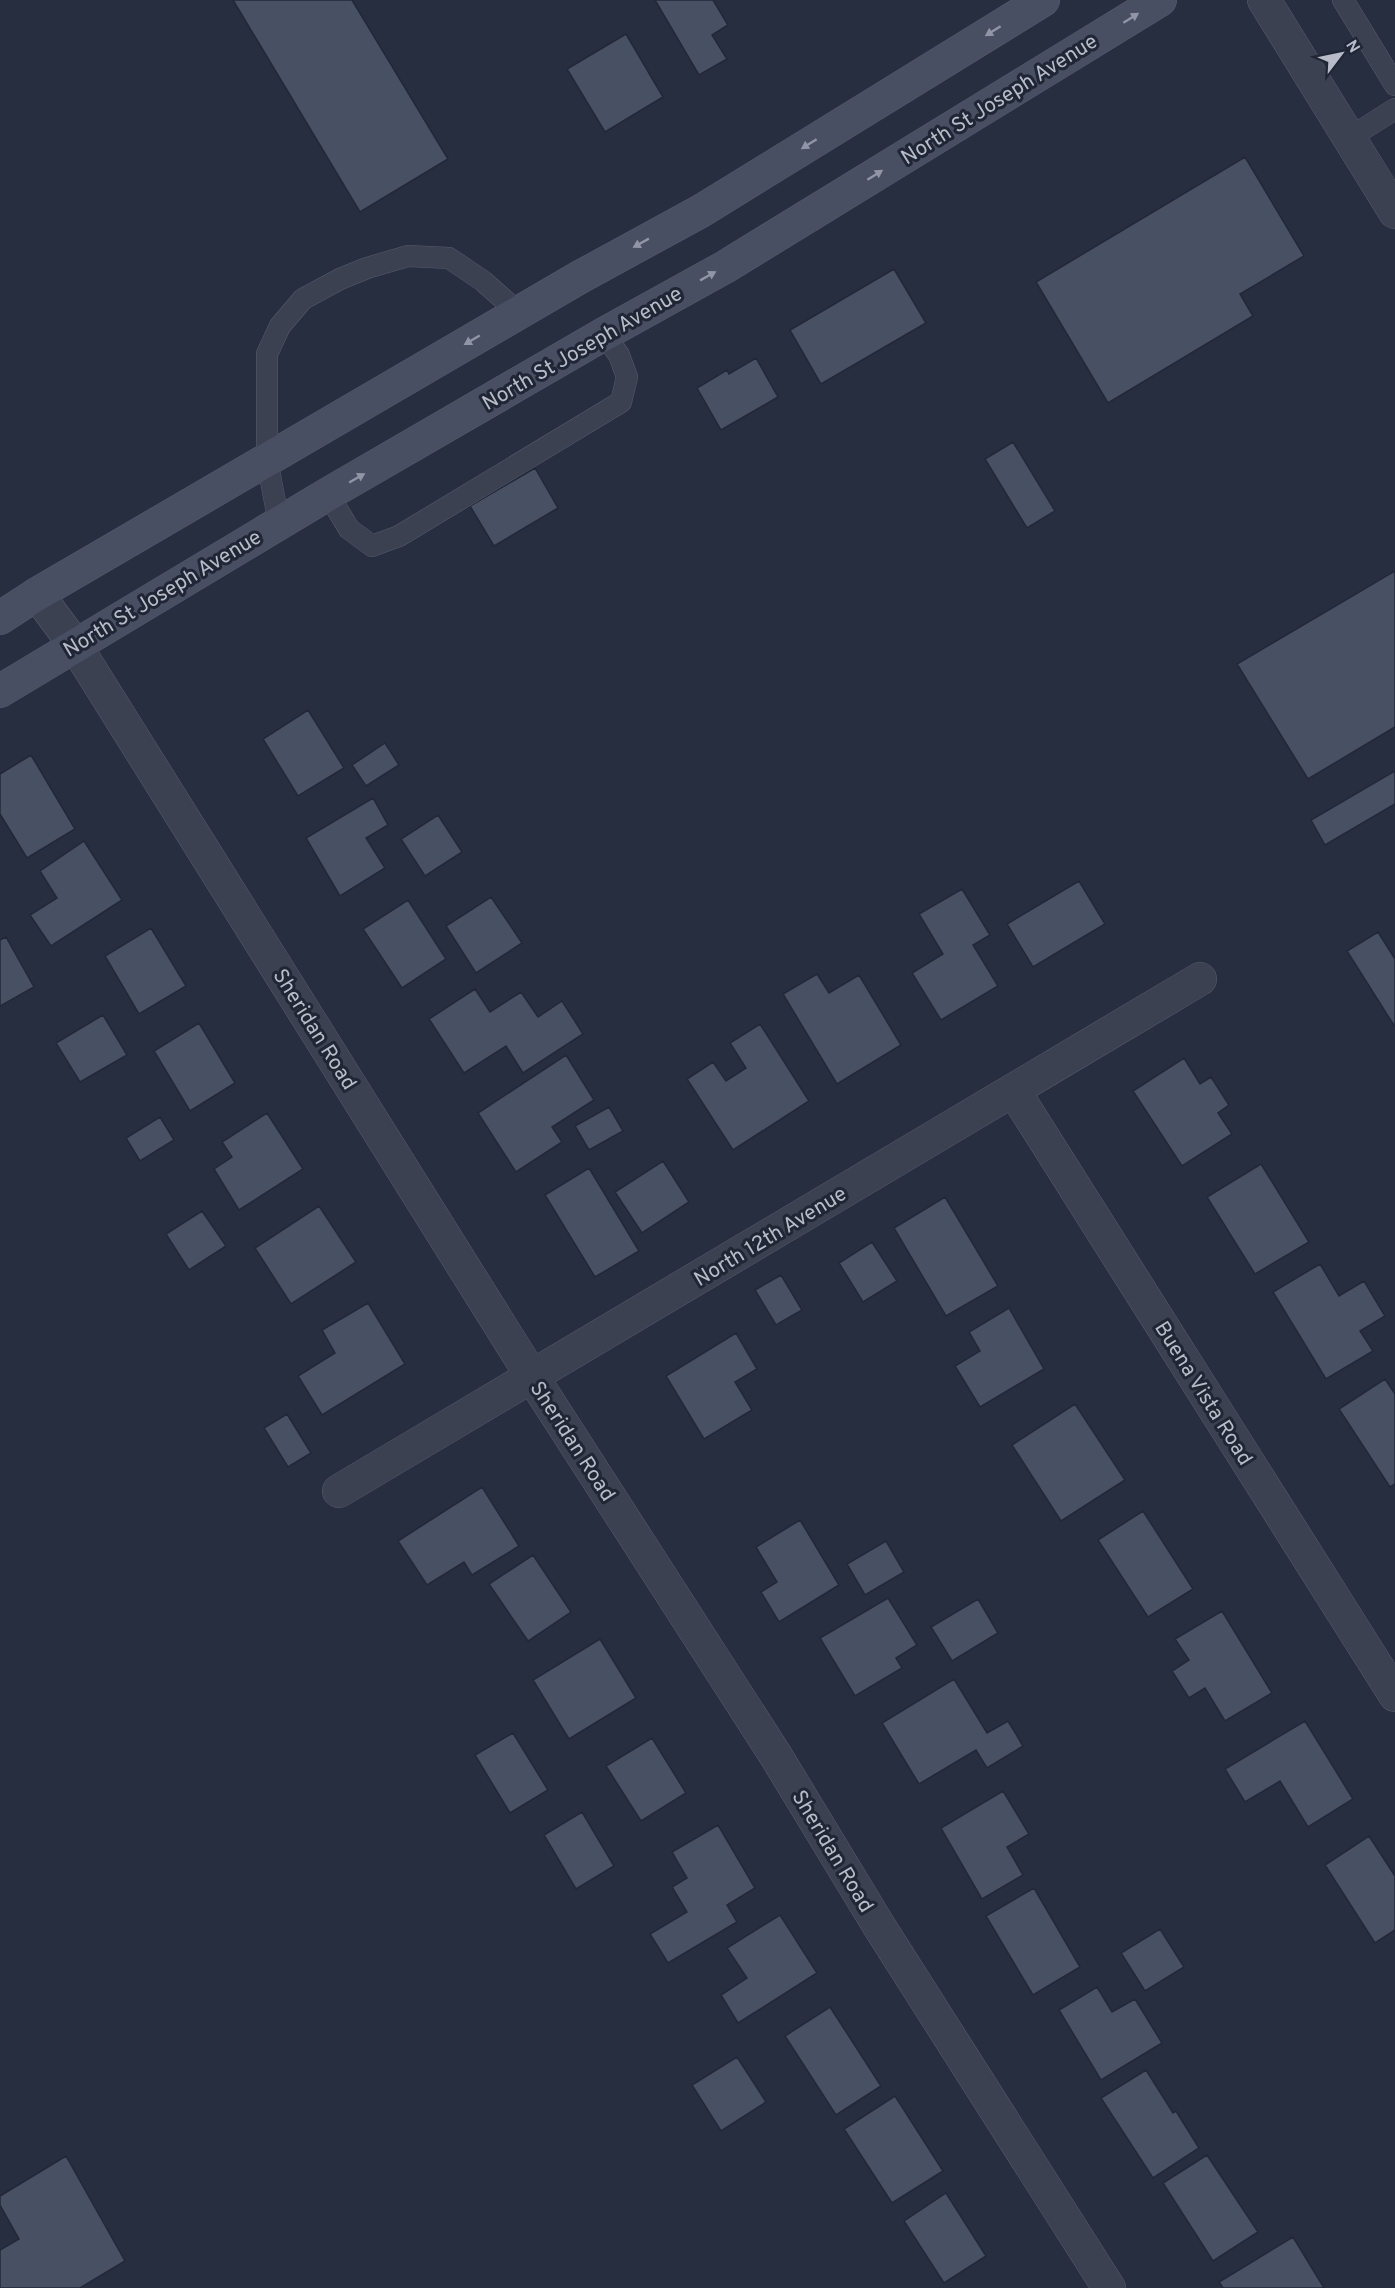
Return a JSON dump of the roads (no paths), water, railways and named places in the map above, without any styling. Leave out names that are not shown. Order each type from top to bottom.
[{"type":"main road","points":[[0,618],[37,594],[519,313],[701,211],[1043,0]]},
{"type":"main road","name":"North St Joseph Avenue","points":[[0,691],[328,494],[604,334],[725,267],[1160,0]]},
{"type":"street","points":[[1264,0],[1395,212]]},
{"type":"street","name":"Sheridan Road","points":[[37,594],[75,645],[532,1378],[776,1756],[879,1926],[1109,2288]]},
{"type":"street","name":"North 12th Avenue","points":[[339,1491],[1200,979]]},
{"type":"street","name":"Buena Vista Road","points":[[1014,1091],[1395,1695]]},
{"type":"lane","points":[[1343,0],[1395,84]]},
{"type":"lane","points":[[1349,138],[1395,109]]},
{"type":"lane","points":[[279,523],[267,460],[267,354],[280,326],[303,299],[349,275],[408,255],[448,258],[483,280],[519,313]]},
{"type":"lane","points":[[328,494],[349,530],[372,546],[399,536],[621,402],[627,377],[619,355],[604,334]]}]
